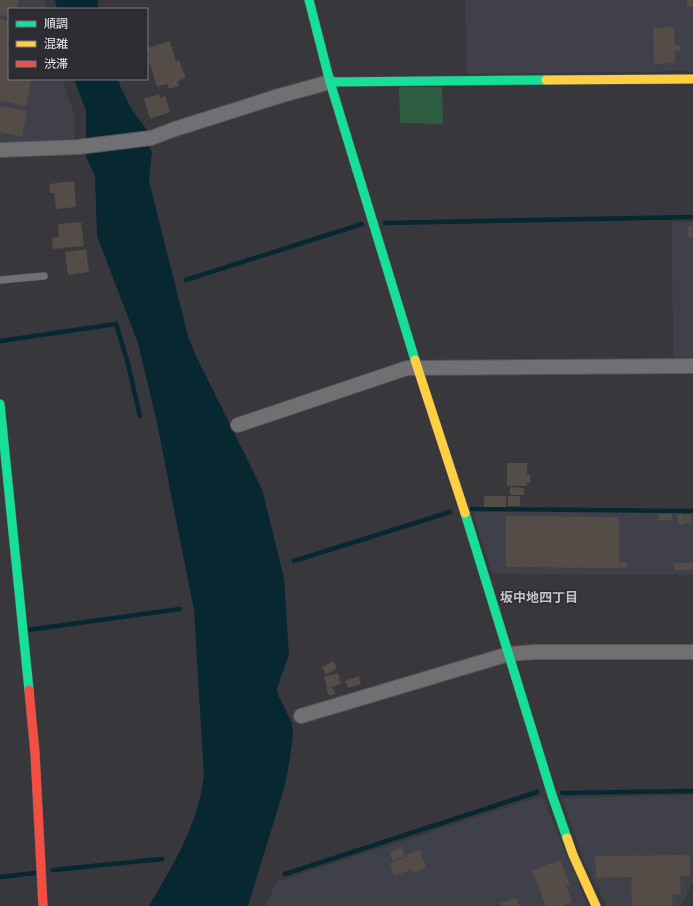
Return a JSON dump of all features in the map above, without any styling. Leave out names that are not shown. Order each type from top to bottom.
[{"type":"street","points":[[309,0],[330,82],[417,367],[466,515],[552,795],[573,855],[596,906]]},
{"type":"street","points":[[0,150],[78,148],[151,138],[279,96],[330,82],[693,79]]},
{"type":"street","points":[[238,425],[407,368],[693,366]]},
{"type":"street","points":[[0,404],[5,508],[35,753],[43,906]]},
{"type":"street","points":[[301,716],[509,654],[535,652],[693,652]]},
{"type":"lane","points":[[0,280],[44,276]]},
{"type":"shaded area","points":[[0,0],[44,0],[46,8],[8,8],[8,80],[62,80],[74,114],[74,139],[0,142]]},
{"type":"shaded area","points":[[465,0],[693,0],[693,71],[467,74]]},
{"type":"shaded area","points":[[672,222],[693,222],[693,361],[673,361]]},
{"type":"shaded area","points":[[472,509],[693,511],[693,575],[492,574]]},
{"type":"shaded area","points":[[693,795],[693,882],[682,906],[607,906],[585,864],[562,798]]},
{"type":"shaded area","points":[[542,796],[588,906],[266,906],[276,882]]},
{"type":"green space","points":[[399,87],[442,87],[443,124],[400,123]]},
{"type":"water","points":[[55,0],[98,0],[98,8],[57,8]]},
{"type":"water","points":[[74,80],[118,80],[132,110],[147,130],[148,145],[152,152],[149,181],[188,336],[197,358],[262,489],[284,578],[289,655],[277,688],[278,695],[292,723],[293,735],[285,785],[248,906],[149,906],[175,860],[190,828],[201,794],[204,776],[194,610],[157,423],[138,343],[97,236],[95,176],[86,157],[86,111]]},
{"type":"building","points":[[0,0],[19,0],[17,8],[8,8],[8,16],[0,15]]},
{"type":"building","points":[[687,0],[693,0],[693,7],[687,7]]},
{"type":"building","points":[[0,19],[8,21],[8,80],[31,80],[26,106],[0,101]]},
{"type":"building","points":[[674,27],[675,45],[680,45],[680,51],[675,51],[675,63],[654,64],[653,28]]},
{"type":"building","points":[[170,41],[176,61],[179,60],[186,78],[178,81],[179,86],[169,89],[167,84],[157,87],[148,58],[150,57],[148,48]]},
{"type":"building","points":[[159,94],[160,98],[165,96],[170,112],[150,119],[144,99]]},
{"type":"building","points":[[0,106],[27,111],[22,137],[0,132]]},
{"type":"building","points":[[74,181],[76,207],[56,209],[54,193],[50,193],[49,184]]},
{"type":"building","points":[[81,222],[84,246],[53,249],[52,238],[59,237],[58,224]]},
{"type":"building","points":[[688,226],[693,226],[693,237],[688,237]]},
{"type":"building","points":[[86,249],[89,272],[68,275],[65,252]]},
{"type":"building","points":[[507,463],[527,463],[527,475],[530,475],[530,483],[527,483],[527,486],[507,486]]},
{"type":"building","points":[[510,487],[524,488],[524,495],[510,495]]},
{"type":"building","points":[[484,496],[506,496],[506,507],[484,507]]},
{"type":"building","points":[[508,496],[520,496],[520,506],[508,506]]},
{"type":"building","points":[[658,514],[672,514],[672,520],[658,520]]},
{"type":"building","points":[[678,514],[684,514],[684,524],[678,524]]},
{"type":"building","points":[[685,515],[691,515],[691,523],[685,523]]},
{"type":"building","points":[[506,516],[619,517],[619,568],[506,567]]},
{"type":"building","points":[[620,562],[627,562],[627,568],[620,568]]},
{"type":"building","points":[[674,563],[693,563],[693,570],[674,570]]},
{"type":"building","points":[[333,661],[337,668],[326,675],[322,667]]},
{"type":"building","points":[[338,673],[341,684],[327,688],[324,677]]},
{"type":"building","points":[[359,676],[361,684],[348,688],[345,681]]},
{"type":"building","points":[[333,687],[335,694],[329,696],[326,689]]},
{"type":"building","points":[[402,848],[405,856],[393,861],[390,852]]},
{"type":"building","points":[[420,850],[426,868],[412,873],[411,870],[394,876],[390,863],[407,857],[406,855]]},
{"type":"building","points":[[690,855],[690,876],[680,876],[681,894],[672,894],[673,906],[632,906],[631,877],[596,878],[595,856]]},
{"type":"building","points":[[560,860],[570,885],[566,886],[572,902],[562,906],[546,906],[532,870]]},
{"type":"building","points":[[516,898],[519,906],[502,906],[501,903]]},
{"type":"waterway","points":[[385,223],[693,217]]},
{"type":"waterway","points":[[186,280],[362,224]]},
{"type":"waterway","points":[[0,341],[116,324],[127,360],[140,416]]},
{"type":"waterway","points":[[472,509],[693,511]]},
{"type":"waterway","points":[[294,561],[450,512]]},
{"type":"waterway","points":[[28,630],[180,609]]},
{"type":"waterway","points":[[562,793],[693,791]]},
{"type":"waterway","points":[[285,874],[537,792]]},
{"type":"waterway","points":[[53,870],[162,859]]},
{"type":"waterway","points":[[0,877],[35,873]]},
{"type":"traffic: fast","points":[[309,0],[330,82],[415,360]]},
{"type":"traffic: fast","points":[[330,82],[546,80]]},
{"type":"traffic: fast","points":[[0,404],[29,690]]},
{"type":"traffic: fast","points":[[465,513],[552,795],[567,838]]},
{"type":"traffic: slow","points":[[546,80],[693,79]]},
{"type":"traffic: slow","points":[[415,360],[465,513]]},
{"type":"traffic: slow","points":[[567,838],[596,906]]},
{"type":"traffic: jam","points":[[29,690],[35,753],[43,906]]},
{"type":"district","name":"坂中地四丁目","points":[[539,598]]}]
